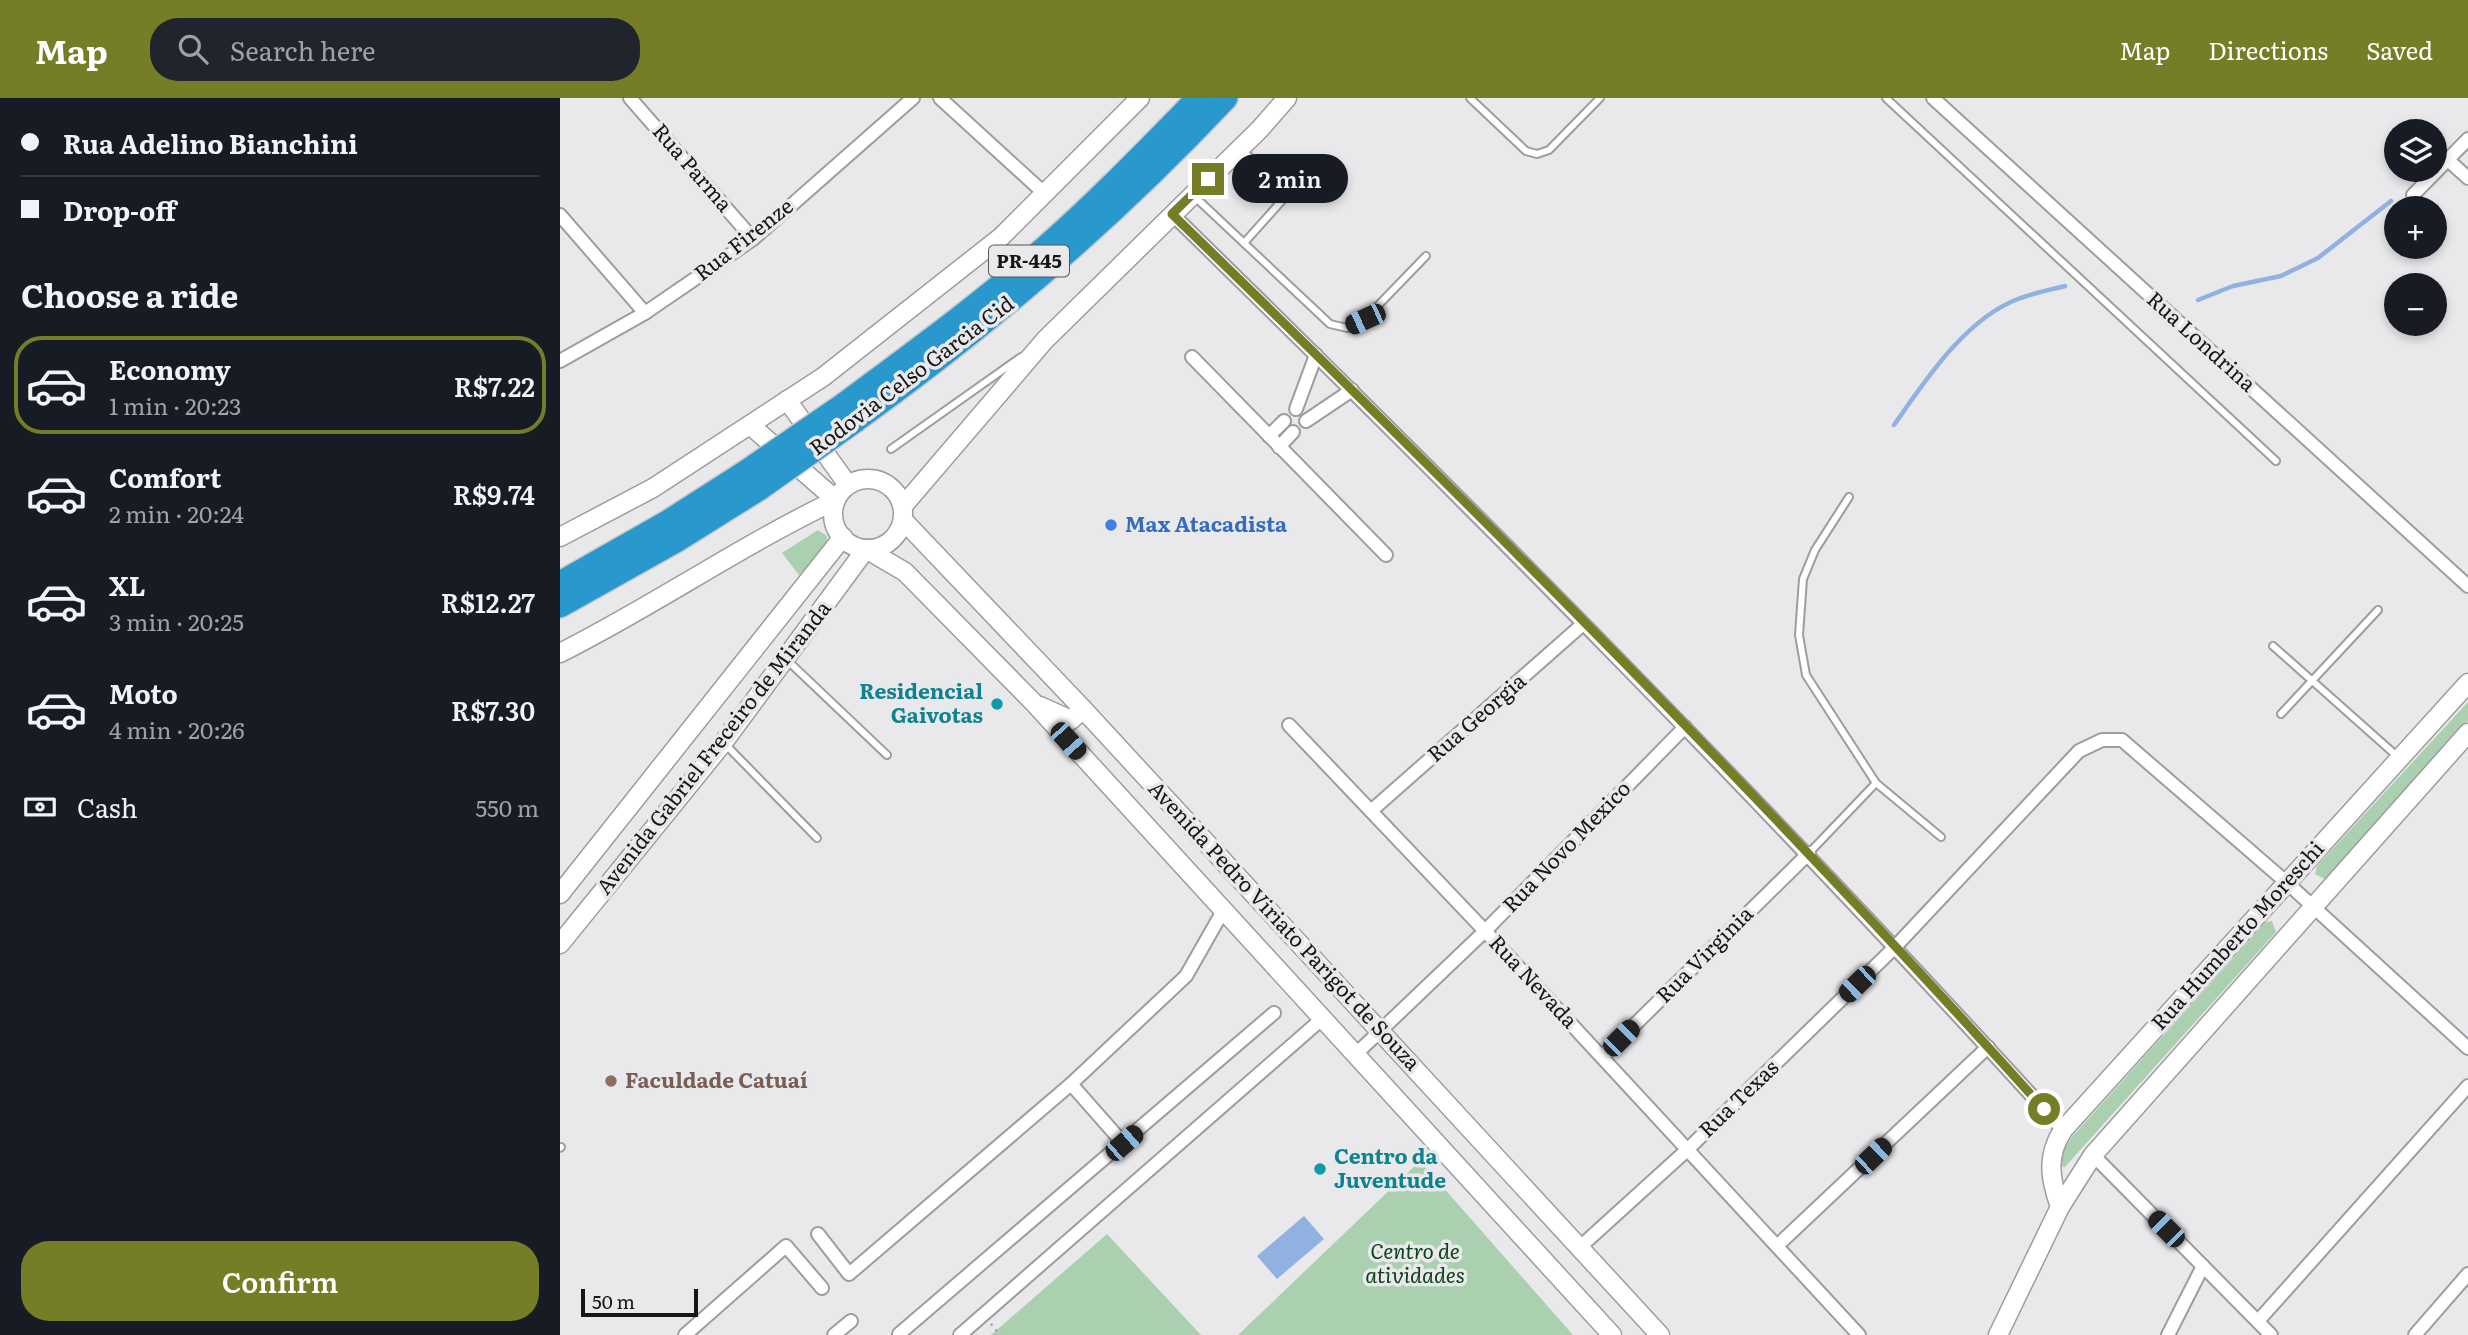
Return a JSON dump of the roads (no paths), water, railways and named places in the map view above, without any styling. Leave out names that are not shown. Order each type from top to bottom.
[{"type":"highway","name":"Rodovia Celso Garcia Cid","points":[[849,413],[1109,189],[1198,98]]},
{"type":"highway","name":"Rodovia Celso Garcia Cid","points":[[560,606],[676,541],[753,480],[849,413],[948,354],[1068,255],[1226,98]]},
{"type":"highway","name":"Rodovia Celso Garcia Cid","points":[[560,583],[669,521],[753,480]]},
{"type":"street","name":"Rua Parma","points":[[630,98],[753,239]]},
{"type":"street","name":"Rua Firenze","points":[[560,361],[645,313],[753,239],[913,98]]},
{"type":"street","points":[[940,98],[1045,194]]},
{"type":"street","points":[[560,537],[653,488],[823,377],[1001,237],[1140,98]]},
{"type":"street","points":[[836,500],[835,524],[843,537],[866,549],[890,542],[903,513],[1045,340],[1240,148],[1286,98]]},
{"type":"street","name":"Rua Londrina","points":[[1933,98],[2468,586]]},
{"type":"street","points":[[2413,195],[2468,139]]},
{"type":"street","points":[[2448,160],[2468,178]]},
{"type":"street","points":[[1172,214],[1352,390],[1809,853],[2063,1130]]},
{"type":"street","points":[[560,215],[645,313]]},
{"type":"street","points":[[1296,409],[1316,355]]},
{"type":"street","points":[[1192,357],[1386,555]]},
{"type":"street","points":[[1306,421],[1352,390]]},
{"type":"street","points":[[787,400],[848,485]]},
{"type":"street","points":[[1269,436],[1284,421]]},
{"type":"street","points":[[750,425],[836,500]]},
{"type":"street","points":[[1279,447],[1293,432]]},
{"type":"street","points":[[560,653],[618,625],[797,518],[836,500],[848,485],[862,479],[884,482],[896,492],[903,513]]},
{"type":"street","name":"Avenida Pedro Viriato Parigot de Souza","points":[[903,513],[1660,1335]]},
{"type":"street","name":"Avenida Gabriel Freceiro de Miranda","points":[[560,894],[843,537]]},
{"type":"street","name":"Avenida Pedro Viriato Parigot de Souza","points":[[866,549],[905,572],[1034,703],[1223,911],[1357,1053],[1612,1335]]},
{"type":"street","name":"Avenida Gabriel Freceiro de Miranda","points":[[560,944],[723,743],[866,549]]},
{"type":"street","name":"Rua Georgia","points":[[1371,811],[1583,624]]},
{"type":"street","name":"Rua Humberto Moreschi","points":[[2060,1207],[2050,1179],[2052,1151],[2063,1130],[2468,683]]},
{"type":"street","points":[[1034,703],[1072,720],[1083,709]]},
{"type":"street","name":"Rua Nevada","points":[[1289,725],[1485,931],[1858,1335]]},
{"type":"street","name":"Rua Novo Mexico","points":[[1357,1053],[1485,931],[1685,727]]},
{"type":"street","name":"Rua Humberto Moreschi","points":[[1998,1335],[2060,1207],[2093,1155],[2468,733]]},
{"type":"street","name":"Rua Texas","points":[[1579,1248],[1688,1150],[1895,947],[2079,751],[2102,740],[2122,740],[2286,882],[2468,1048]]},
{"type":"street","name":"Rua Virginia","points":[[1602,1057],[1809,853]]},
{"type":"street","points":[[818,1234],[849,1274],[1071,1084],[1186,976],[1223,911]]},
{"type":"street","points":[[899,1334],[1274,1013]]},
{"type":"street","points":[[960,1335],[1323,1018]]},
{"type":"street","points":[[1777,1247],[1988,1048]]},
{"type":"street","points":[[1071,1084],[1124,1143]]},
{"type":"street","points":[[2258,1321],[2468,1086]]},
{"type":"street","points":[[2093,1155],[2271,1335]]},
{"type":"street","points":[[685,1335],[786,1245],[822,1288]]},
{"type":"street","points":[[2168,1335],[2203,1266]]},
{"type":"street","points":[[2415,1335],[2468,1274]]},
{"type":"street","points":[[834,1335],[851,1321]]},
{"type":"lane","points":[[1470,98],[1526,151],[1537,154],[1549,150],[1600,98]]},
{"type":"lane","points":[[1886,98],[2276,461]]},
{"type":"lane","points":[[1240,148],[1288,193]]},
{"type":"lane","points":[[1244,243],[1319,159]]},
{"type":"lane","points":[[1192,194],[1330,324],[1347,327],[1365,319],[1426,256]]},
{"type":"lane","points":[[891,449],[1045,340]]},
{"type":"lane","points":[[1849,497],[1815,550],[1803,579],[1800,635],[1806,674],[1876,783],[1941,837]]},
{"type":"lane","points":[[2281,714],[2378,610]]},
{"type":"lane","points":[[2273,646],[2400,758]]},
{"type":"lane","points":[[787,659],[887,755]]},
{"type":"lane","points":[[723,743],[817,838]]},
{"type":"lane","points":[[1809,853],[1876,783]]},
{"type":"water","points":[[1304,1216],[1324,1239],[1277,1279],[1257,1256]]},
{"type":"waterway","points":[[2198,300],[2233,286],[2281,276],[2318,258],[2384,206]]},
{"type":"waterway","points":[[1894,425],[1948,353],[1981,321],[2018,299],[2065,286]]},
{"type":"place","name":"Max Atacadista","points":[[1111,525]]},
{"type":"place","name":"Residencial Gaivotas","points":[[997,704]]},
{"type":"place","name":"Faculdade Catuaí","points":[[611,1081]]},
{"type":"place","name":"Centro da Juventude","points":[[1320,1169]]},
{"type":"park label","name":"Centro de atividades","points":[[1415,1264]]}]
